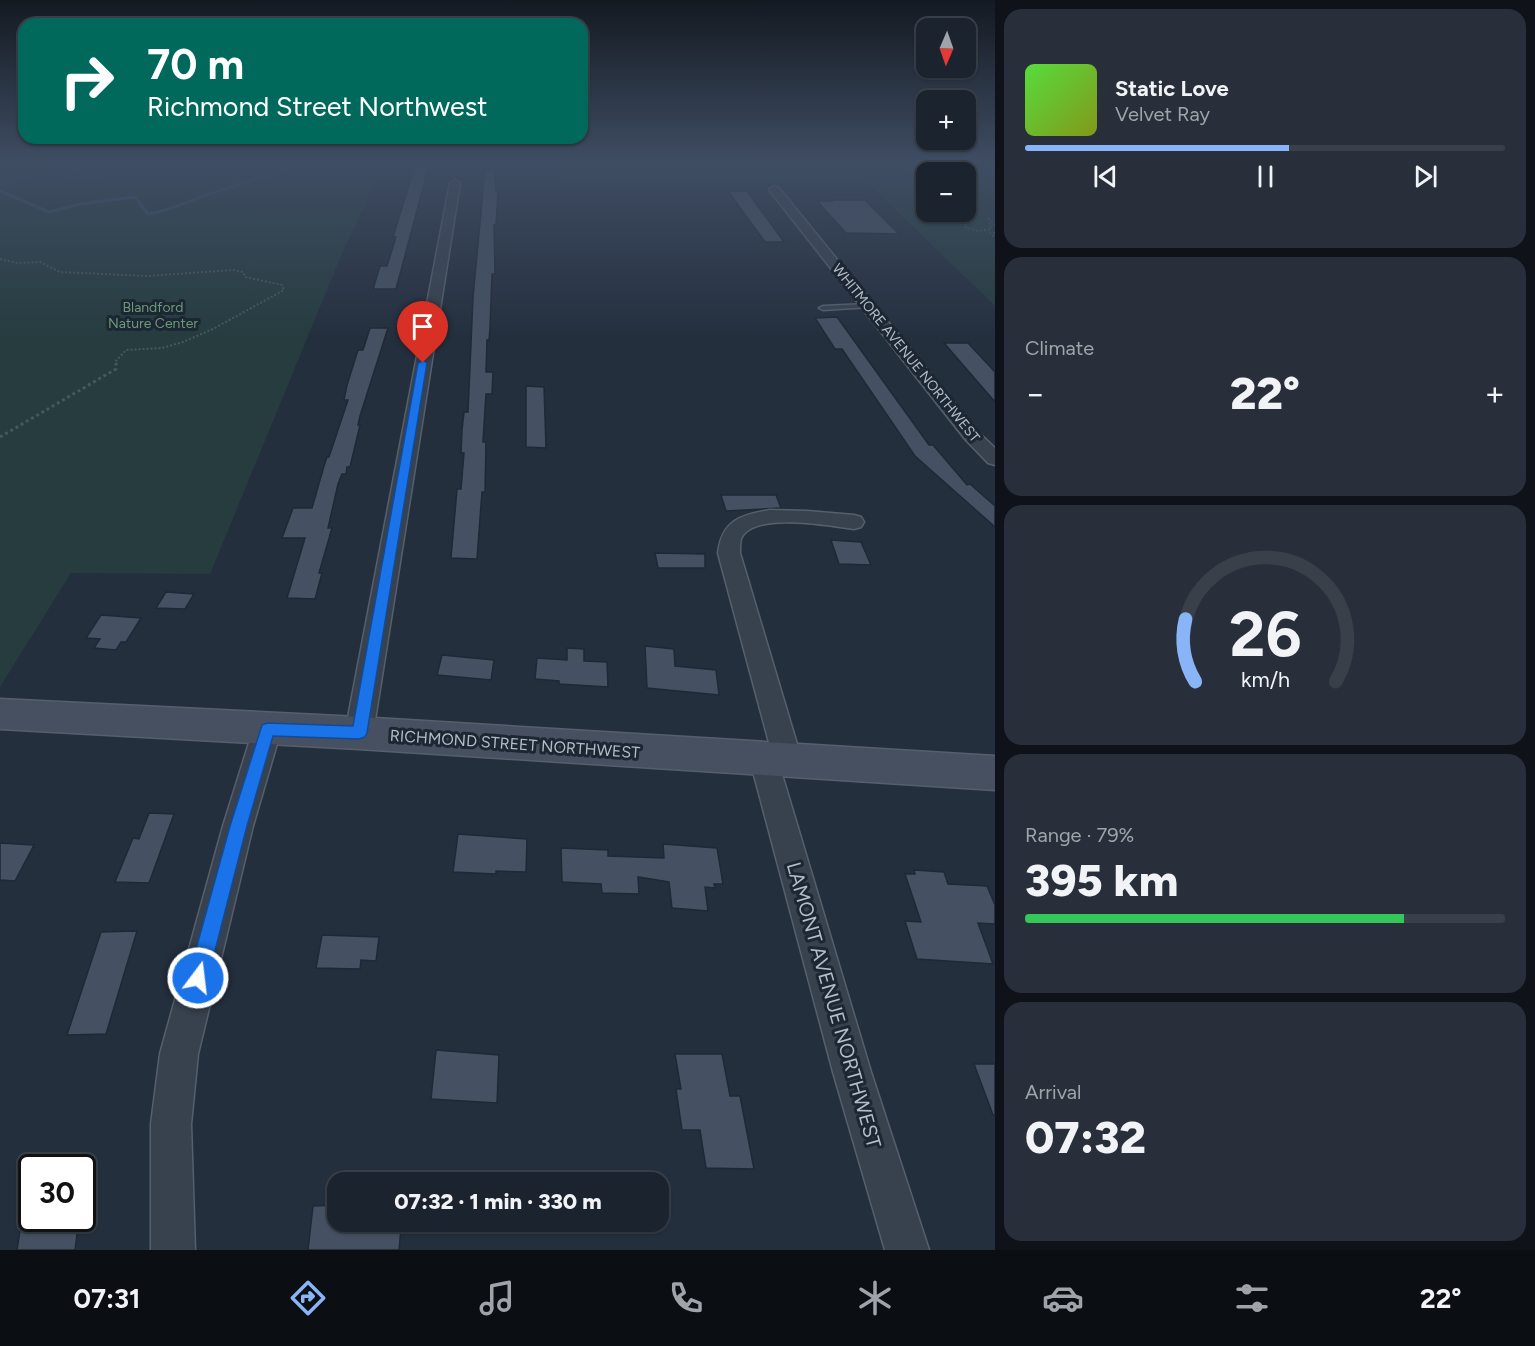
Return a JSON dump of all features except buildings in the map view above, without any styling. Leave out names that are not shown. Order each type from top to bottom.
[{"type":"street","points":[[359,733],[448,220]]},
{"type":"street","name":"WHITMORE AVENUE NORTHWEST","points":[[799,220],[971,435],[995,459]]},
{"type":"street","name":"LAMONT AVENUE NORTHWEST","points":[[854,522],[760,517],[741,524],[731,536],[729,553],[776,761],[852,1072],[907,1250]]},
{"type":"street","name":"RICHMOND STREET NORTHWEST","points":[[0,714],[267,730],[359,733],[995,773]]},
{"type":"street","points":[[172,1250],[171,1124],[178,1054],[238,826],[267,730]]},
{"type":"lane","points":[[822,308],[868,306]]},
{"type":"path","points":[[966,222],[965,227],[978,231],[991,230],[989,220]]},
{"type":"path","points":[[995,233],[990,233],[995,237]]},
{"type":"path","points":[[0,260],[18,263],[40,262],[60,272],[147,276],[233,270],[243,273],[245,278],[251,281],[282,285],[284,290],[254,304],[202,336],[165,348],[126,350],[116,361],[117,369],[0,437]]},
{"type":"green space","name":"Blandford Nature Center","points":[[0,220],[358,220],[210,574],[71,573],[0,687]]},
{"type":"green space","name":"Blandford Nature Center","points":[[907,220],[976,222],[995,220],[995,306]]},
{"type":"route","points":[[198,978],[238,826],[267,730],[359,733],[423,363]]}]
